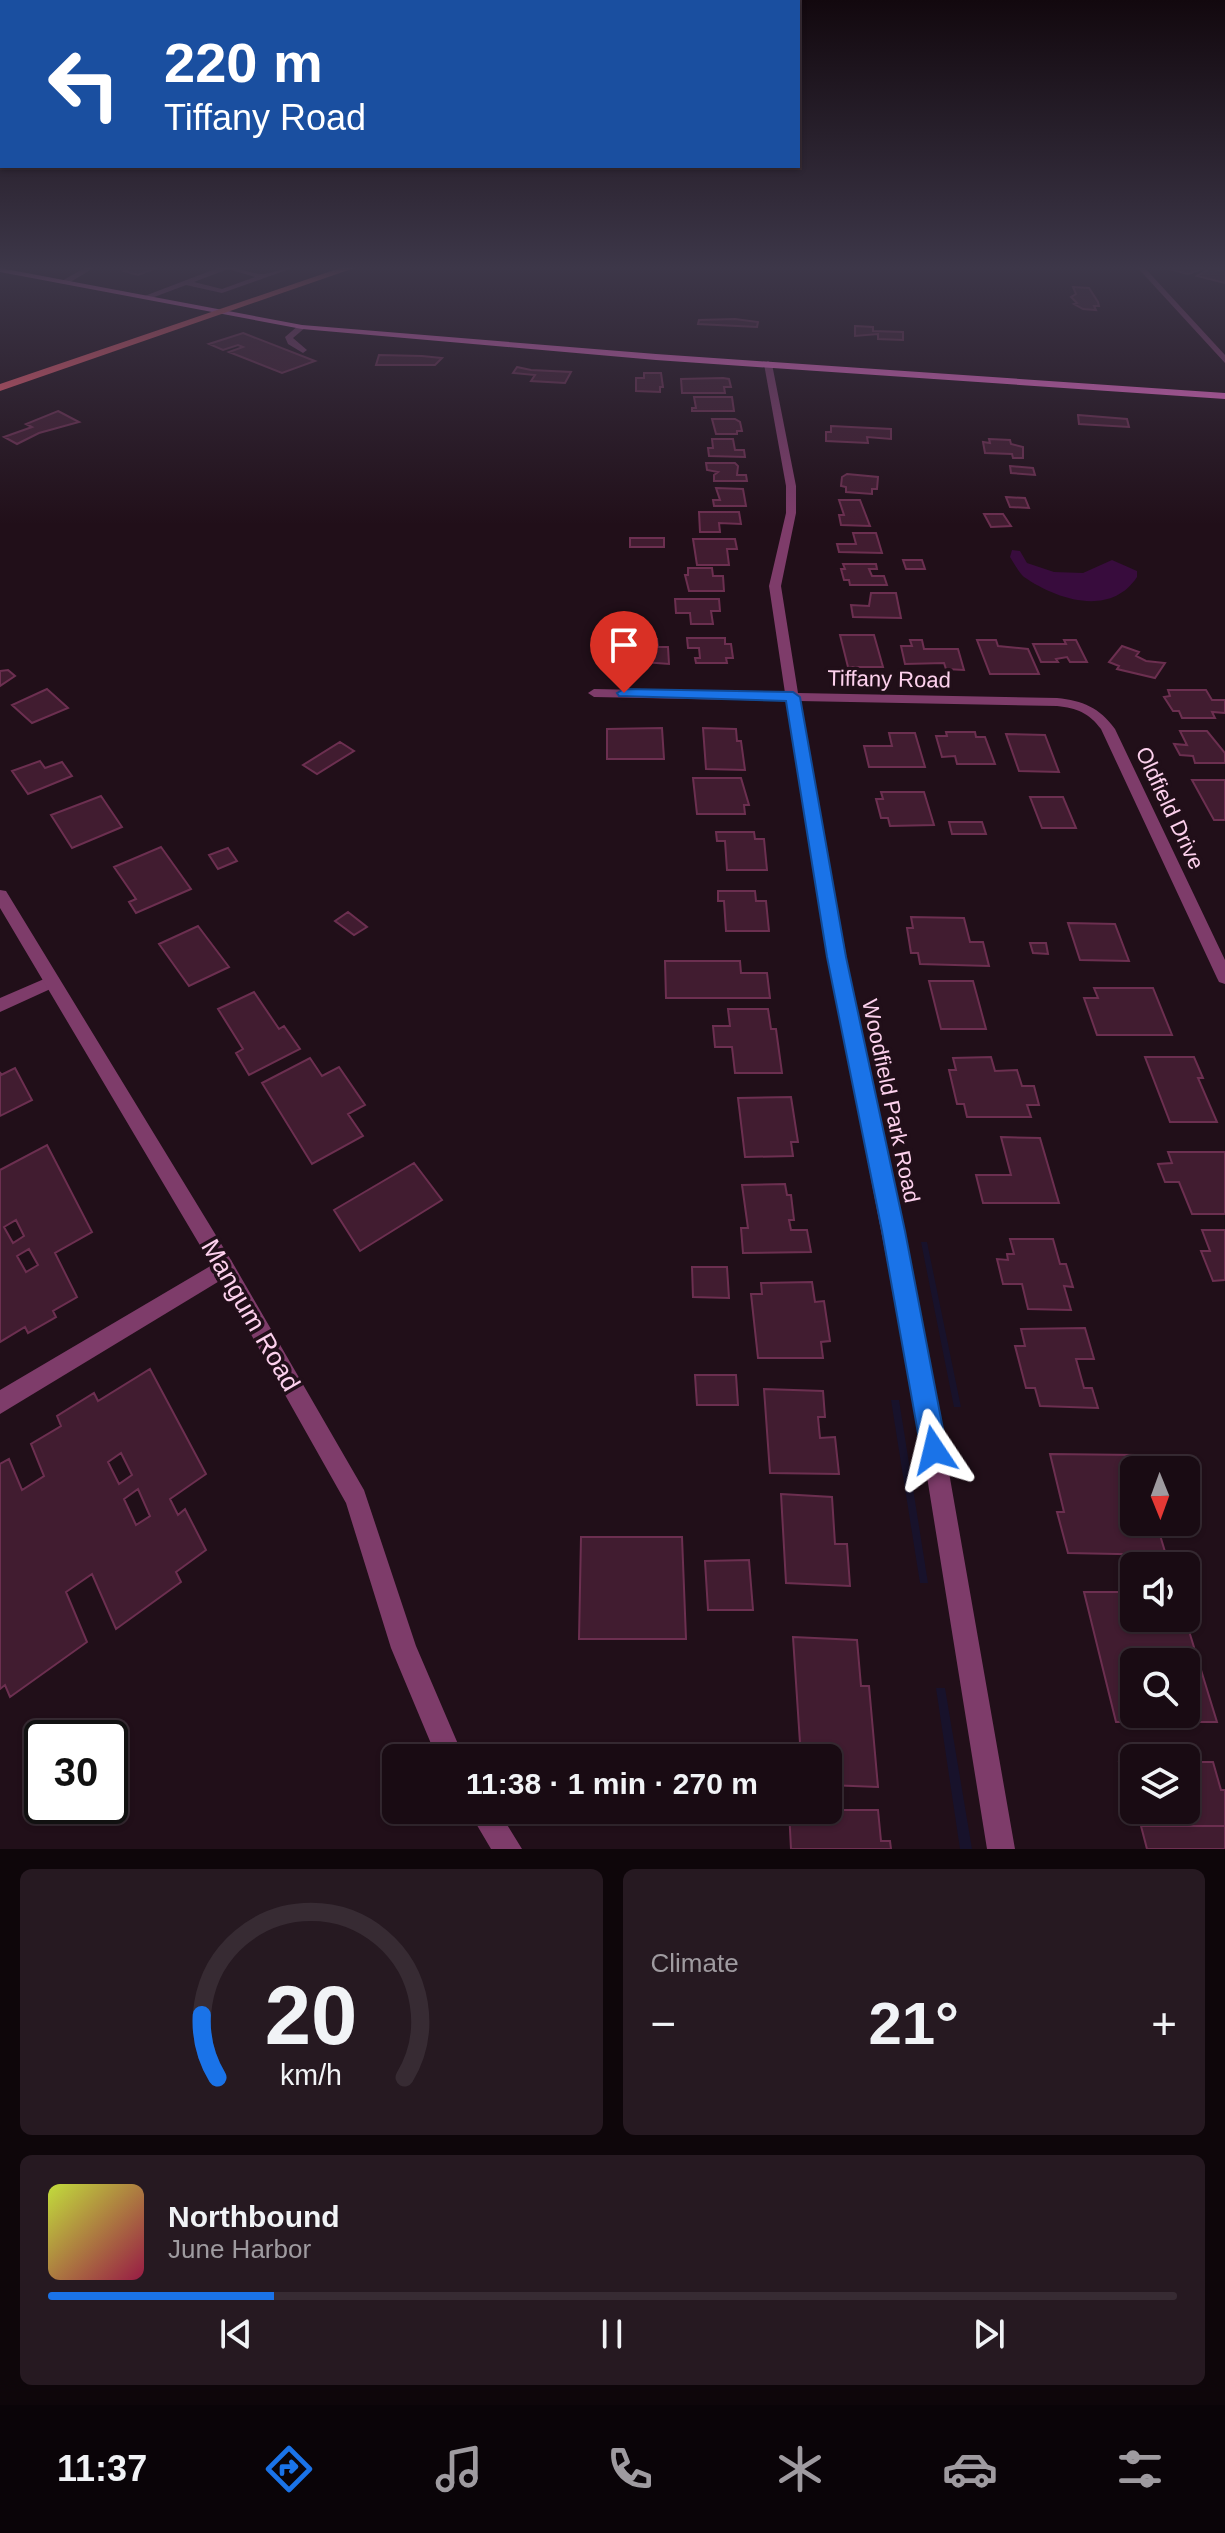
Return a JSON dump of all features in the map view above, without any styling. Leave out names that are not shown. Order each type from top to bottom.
[{"type":"main road","points":[[0,388],[105,352]]},
{"type":"main road","points":[[620,352],[1225,396]]},
{"type":"street","name":"Woodfield Park Road","points":[[768,364],[791,486],[791,513],[775,586],[837,957],[929,1421],[1001,1849]]},
{"type":"street","name":"Tiffany Road","points":[[594,693],[1057,702],[1087,706]]},
{"type":"street","name":"Oldfield Drive","points":[[1087,706],[1095,711],[1108,729],[1225,978]]},
{"type":"street","name":"Mangum Road","points":[[0,895],[224,1267],[356,1498],[404,1648],[445,1744]]},
{"type":"street","points":[[0,1005],[51,982]]},
{"type":"street","points":[[0,1403],[224,1267]]},
{"type":"street","points":[[491,1824],[508,1849]]},
{"type":"shaded area","points":[[1012,550],[1020,551],[1027,563],[1054,572],[1083,573],[1112,560],[1137,571],[1137,577],[1126,590],[1112,597],[1082,601],[1051,592],[1024,577],[1010,557]]},
{"type":"shaded area","points":[[921,1242],[927,1242],[961,1407],[954,1407]]},
{"type":"shaded area","points":[[891,1400],[899,1400],[928,1583],[920,1583]]},
{"type":"shaded area","points":[[936,1688],[945,1688],[972,1849],[960,1849]]},
{"type":"building","points":[[230,352],[293,352],[315,361],[282,373]]},
{"type":"building","points":[[379,355],[442,358],[435,365],[376,365]]},
{"type":"building","points":[[517,367],[571,372],[565,383],[531,381],[535,375],[513,373]]},
{"type":"building","points":[[644,373],[661,373],[663,387],[660,387],[660,392],[636,391],[636,378],[644,378]]},
{"type":"building","points":[[681,379],[729,379],[731,387],[724,387],[725,393],[682,393]]},
{"type":"building","points":[[694,397],[732,397],[734,411],[692,411],[696,408]]},
{"type":"building","points":[[58,411],[79,422],[39,433],[17,444],[4,437],[32,427],[26,424]]},
{"type":"building","points":[[1078,415],[1127,419],[1129,427],[1079,424]]},
{"type":"building","points":[[712,419],[735,419],[740,422],[742,431],[737,431],[737,434],[716,434]]},
{"type":"building","points":[[831,426],[891,429],[891,439],[867,437],[868,443],[826,441],[826,432],[831,432]]},
{"type":"building","points":[[712,439],[733,439],[735,450],[744,450],[745,457],[709,456],[708,448],[713,448]]},
{"type":"building","points":[[989,439],[1010,440],[1011,444],[1023,447],[1023,458],[1013,458],[1012,454],[985,453],[983,442],[990,443]]},
{"type":"building","points":[[706,463],[735,463],[738,466],[737,475],[746,475],[747,481],[714,481],[714,475],[718,472],[707,470]]},
{"type":"building","points":[[1010,466],[1033,468],[1035,475],[1011,473]]},
{"type":"building","points":[[847,474],[878,477],[877,489],[872,489],[872,494],[846,492],[846,487],[841,486],[842,477]]},
{"type":"building","points":[[716,488],[743,489],[746,506],[714,506],[713,500],[720,500]]},
{"type":"building","points":[[1006,497],[1025,498],[1029,508],[1010,507]]},
{"type":"building","points":[[839,500],[860,500],[870,526],[841,525],[839,515],[844,515]]},
{"type":"building","points":[[699,512],[739,512],[741,524],[719,523],[720,532],[700,532]]},
{"type":"building","points":[[984,514],[1003,514],[1011,526],[991,527]]},
{"type":"building","points":[[853,533],[876,533],[882,553],[839,552],[837,544],[856,544]]},
{"type":"building","points":[[630,538],[664,538],[664,547],[630,547]]},
{"type":"building","points":[[693,539],[735,539],[737,549],[727,549],[729,565],[697,565]]},
{"type":"building","points":[[903,560],[922,560],[925,569],[906,569]]},
{"type":"building","points":[[843,564],[876,564],[877,569],[869,569],[872,576],[884,576],[887,585],[850,585],[849,580],[844,580]]},
{"type":"building","points":[[688,568],[712,568],[713,576],[723,576],[724,591],[689,591],[685,575],[688,575]]},
{"type":"building","points":[[871,593],[896,593],[901,618],[853,617],[851,605],[869,606]]},
{"type":"building","points":[[675,599],[719,599],[720,611],[711,611],[713,624],[691,624],[690,613],[676,613]]},
{"type":"building","points":[[840,635],[874,635],[883,667],[848,667]]},
{"type":"building","points":[[635,638],[657,639],[658,647],[668,647],[669,664],[616,660],[616,644],[635,644]]},
{"type":"building","points":[[687,638],[725,638],[725,644],[731,644],[733,658],[726,658],[727,663],[696,663],[695,658],[700,658],[699,648],[688,648]]},
{"type":"building","points":[[910,640],[922,640],[924,649],[958,649],[964,670],[946,669],[944,663],[905,664],[901,646],[912,646]]},
{"type":"building","points":[[977,640],[996,640],[998,646],[1028,649],[1039,674],[990,674]]},
{"type":"building","points":[[1064,640],[1076,640],[1087,662],[1070,662],[1067,657],[1056,659],[1058,662],[1041,662],[1033,644],[1066,644]]},
{"type":"building","points":[[1122,646],[1139,652],[1136,656],[1146,661],[1165,663],[1155,678],[1117,669],[1119,666],[1109,662]]},
{"type":"building","points":[[8,670],[15,676],[0,686],[0,671]]},
{"type":"building","points":[[47,689],[68,708],[32,723],[12,705]]},
{"type":"building","points":[[1168,690],[1206,690],[1212,700],[1225,700],[1225,713],[1212,712],[1215,718],[1182,718],[1164,697],[1170,696]]},
{"type":"building","points":[[662,728],[664,759],[607,759],[607,729]]},
{"type":"building","points":[[703,728],[736,729],[745,770],[706,769]]},
{"type":"building","points":[[1180,731],[1207,731],[1225,753],[1225,763],[1195,763],[1193,756],[1180,755],[1174,744],[1187,745]]},
{"type":"building","points":[[946,732],[975,732],[976,737],[985,737],[995,764],[957,764],[955,756],[942,757],[936,736],[947,736]]},
{"type":"building","points":[[889,733],[915,733],[925,767],[869,767],[864,746],[892,746]]},
{"type":"building","points":[[1006,734],[1045,735],[1059,772],[1019,771]]},
{"type":"building","points":[[340,742],[354,751],[317,774],[303,765]]},
{"type":"building","points":[[40,761],[45,768],[62,762],[72,776],[28,794],[12,771]]},
{"type":"building","points":[[693,778],[741,778],[749,805],[744,805],[745,814],[697,814]]},
{"type":"building","points":[[1192,780],[1225,780],[1225,820],[1214,820]]},
{"type":"building","points":[[881,792],[924,792],[934,825],[890,826],[888,818],[881,818],[876,799],[883,799]]},
{"type":"building","points":[[101,796],[122,827],[72,848],[51,815]]},
{"type":"building","points":[[1030,797],[1063,797],[1076,828],[1042,828]]},
{"type":"building","points":[[949,822],[982,822],[986,834],[952,834]]},
{"type":"building","points":[[716,832],[754,832],[755,839],[764,839],[767,870],[727,870],[725,841],[717,841]]},
{"type":"building","points":[[161,847],[191,889],[136,913],[129,902],[136,899],[114,867]]},
{"type":"building","points":[[228,848],[237,861],[218,869],[209,855]]},
{"type":"building","points":[[718,891],[755,891],[756,901],[766,901],[769,931],[726,931],[724,901],[718,901]]},
{"type":"building","points":[[348,912],[367,927],[354,935],[335,921]]},
{"type":"building","points":[[911,917],[964,918],[970,942],[983,942],[989,966],[920,964],[918,953],[911,953],[907,928],[913,928]]},
{"type":"building","points":[[1068,923],[1115,924],[1129,961],[1080,960]]},
{"type":"building","points":[[198,926],[229,967],[189,986],[159,944]]},
{"type":"building","points":[[1030,943],[1046,943],[1048,954],[1033,953]]},
{"type":"building","points":[[665,961],[740,961],[741,973],[767,973],[770,998],[666,998]]},
{"type":"building","points":[[929,981],[973,981],[986,1029],[941,1029]]},
{"type":"building","points":[[1094,988],[1153,988],[1172,1035],[1097,1035],[1084,998],[1098,998]]},
{"type":"building","points":[[254,992],[279,1029],[284,1026],[300,1049],[249,1075],[236,1053],[243,1049],[218,1009]]},
{"type":"building","points":[[728,1009],[768,1009],[771,1029],[776,1029],[782,1073],[735,1073],[732,1047],[715,1047],[713,1026],[730,1026]]},
{"type":"building","points":[[991,1057],[995,1071],[1017,1070],[1022,1086],[1034,1086],[1039,1105],[1027,1105],[1031,1117],[967,1117],[964,1104],[957,1104],[949,1070],[956,1070],[953,1058]]},
{"type":"building","points":[[1145,1057],[1194,1057],[1203,1078],[1198,1078],[1217,1122],[1170,1122]]},
{"type":"building","points":[[310,1058],[322,1076],[339,1067],[365,1105],[348,1114],[363,1136],[312,1164],[262,1083]]},
{"type":"building","points":[[15,1068],[32,1100],[0,1116],[0,1072],[1,1075]]},
{"type":"building","points":[[791,1097],[798,1142],[791,1142],[793,1156],[745,1157],[738,1098]]},
{"type":"building","points":[[1001,1137],[1040,1138],[1059,1203],[983,1203],[976,1175],[1011,1175]]},
{"type":"building","points":[[47,1145],[92,1232],[55,1253],[77,1297],[53,1311],[56,1317],[28,1333],[25,1327],[0,1342],[0,1170]],"holes":[[[16,1220],[24,1236],[13,1243],[4,1227]],[[29,1249],[38,1265],[26,1272],[17,1256]]]},
{"type":"building","points":[[1168,1152],[1225,1152],[1225,1214],[1192,1214],[1179,1182],[1165,1182],[1158,1164],[1172,1163]]},
{"type":"building","points":[[414,1163],[442,1200],[360,1251],[334,1210]]},
{"type":"building","points":[[785,1184],[787,1195],[791,1195],[794,1220],[789,1220],[791,1230],[807,1230],[811,1252],[743,1253],[741,1228],[748,1228],[742,1185]]},
{"type":"building","points":[[1202,1230],[1225,1230],[1225,1280],[1213,1281],[1201,1251],[1210,1251]]},
{"type":"building","points":[[1010,1239],[1053,1239],[1060,1264],[1066,1264],[1073,1287],[1064,1286],[1071,1310],[1028,1309],[1022,1284],[1003,1284],[997,1259],[1008,1260],[1007,1254],[1014,1254]]},
{"type":"building","points":[[692,1267],[727,1267],[729,1298],[693,1297]]},
{"type":"building","points":[[812,1282],[815,1302],[824,1301],[830,1341],[821,1342],[823,1358],[758,1358],[751,1294],[762,1294],[761,1283]]},
{"type":"building","points":[[1085,1328],[1094,1359],[1076,1359],[1084,1388],[1092,1388],[1098,1408],[1040,1406],[1035,1388],[1026,1388],[1015,1346],[1025,1346],[1021,1329]]},
{"type":"building","points":[[150,1369],[206,1474],[170,1499],[178,1515],[185,1509],[206,1550],[176,1572],[181,1582],[116,1629],[92,1574],[66,1592],[87,1642],[10,1697],[5,1685],[0,1689],[0,1464],[9,1459],[22,1490],[44,1476],[31,1444],[61,1426],[57,1416],[94,1393],[98,1401]],"holes":[[[121,1453],[132,1475],[119,1484],[108,1462]],[[138,1489],[150,1516],[136,1525],[124,1499]]]},
{"type":"building","points":[[695,1375],[736,1375],[738,1405],[697,1405]]},
{"type":"building","points":[[764,1389],[823,1391],[825,1417],[818,1417],[820,1438],[835,1437],[839,1474],[770,1473]]},
{"type":"building","points":[[1050,1454],[1136,1455],[1120,1456],[1120,1536],[1160,1536],[1165,1552],[1068,1553],[1057,1512],[1064,1512]]},
{"type":"building","points":[[781,1494],[832,1497],[835,1544],[847,1544],[850,1586],[786,1583]]},
{"type":"building","points":[[581,1537],[682,1537],[686,1639],[579,1639]]},
{"type":"building","points":[[749,1560],[753,1610],[708,1610],[705,1561]]},
{"type":"building","points":[[1084,1592],[1120,1592],[1120,1632],[1189,1632],[1194,1648],[1120,1648],[1120,1722],[1116,1722]]},
{"type":"building","points":[[793,1637],[857,1640],[861,1686],[869,1686],[878,1787],[842,1786],[842,1744],[800,1744]]},
{"type":"building","points":[[1200,1667],[1217,1722],[1200,1722]]},
{"type":"building","points":[[1200,1762],[1213,1762],[1221,1790],[1225,1790],[1225,1826],[1141,1826],[1200,1824]]},
{"type":"building","points":[[842,1810],[878,1810],[881,1841],[890,1841],[891,1849],[791,1849],[790,1824],[842,1824]]},
{"type":"building","points":[[1141,1826],[1225,1826],[1225,1849],[1147,1849]]},
{"type":"route","points":[[624,693],[793,697],[837,957],[934,1450]]}]
